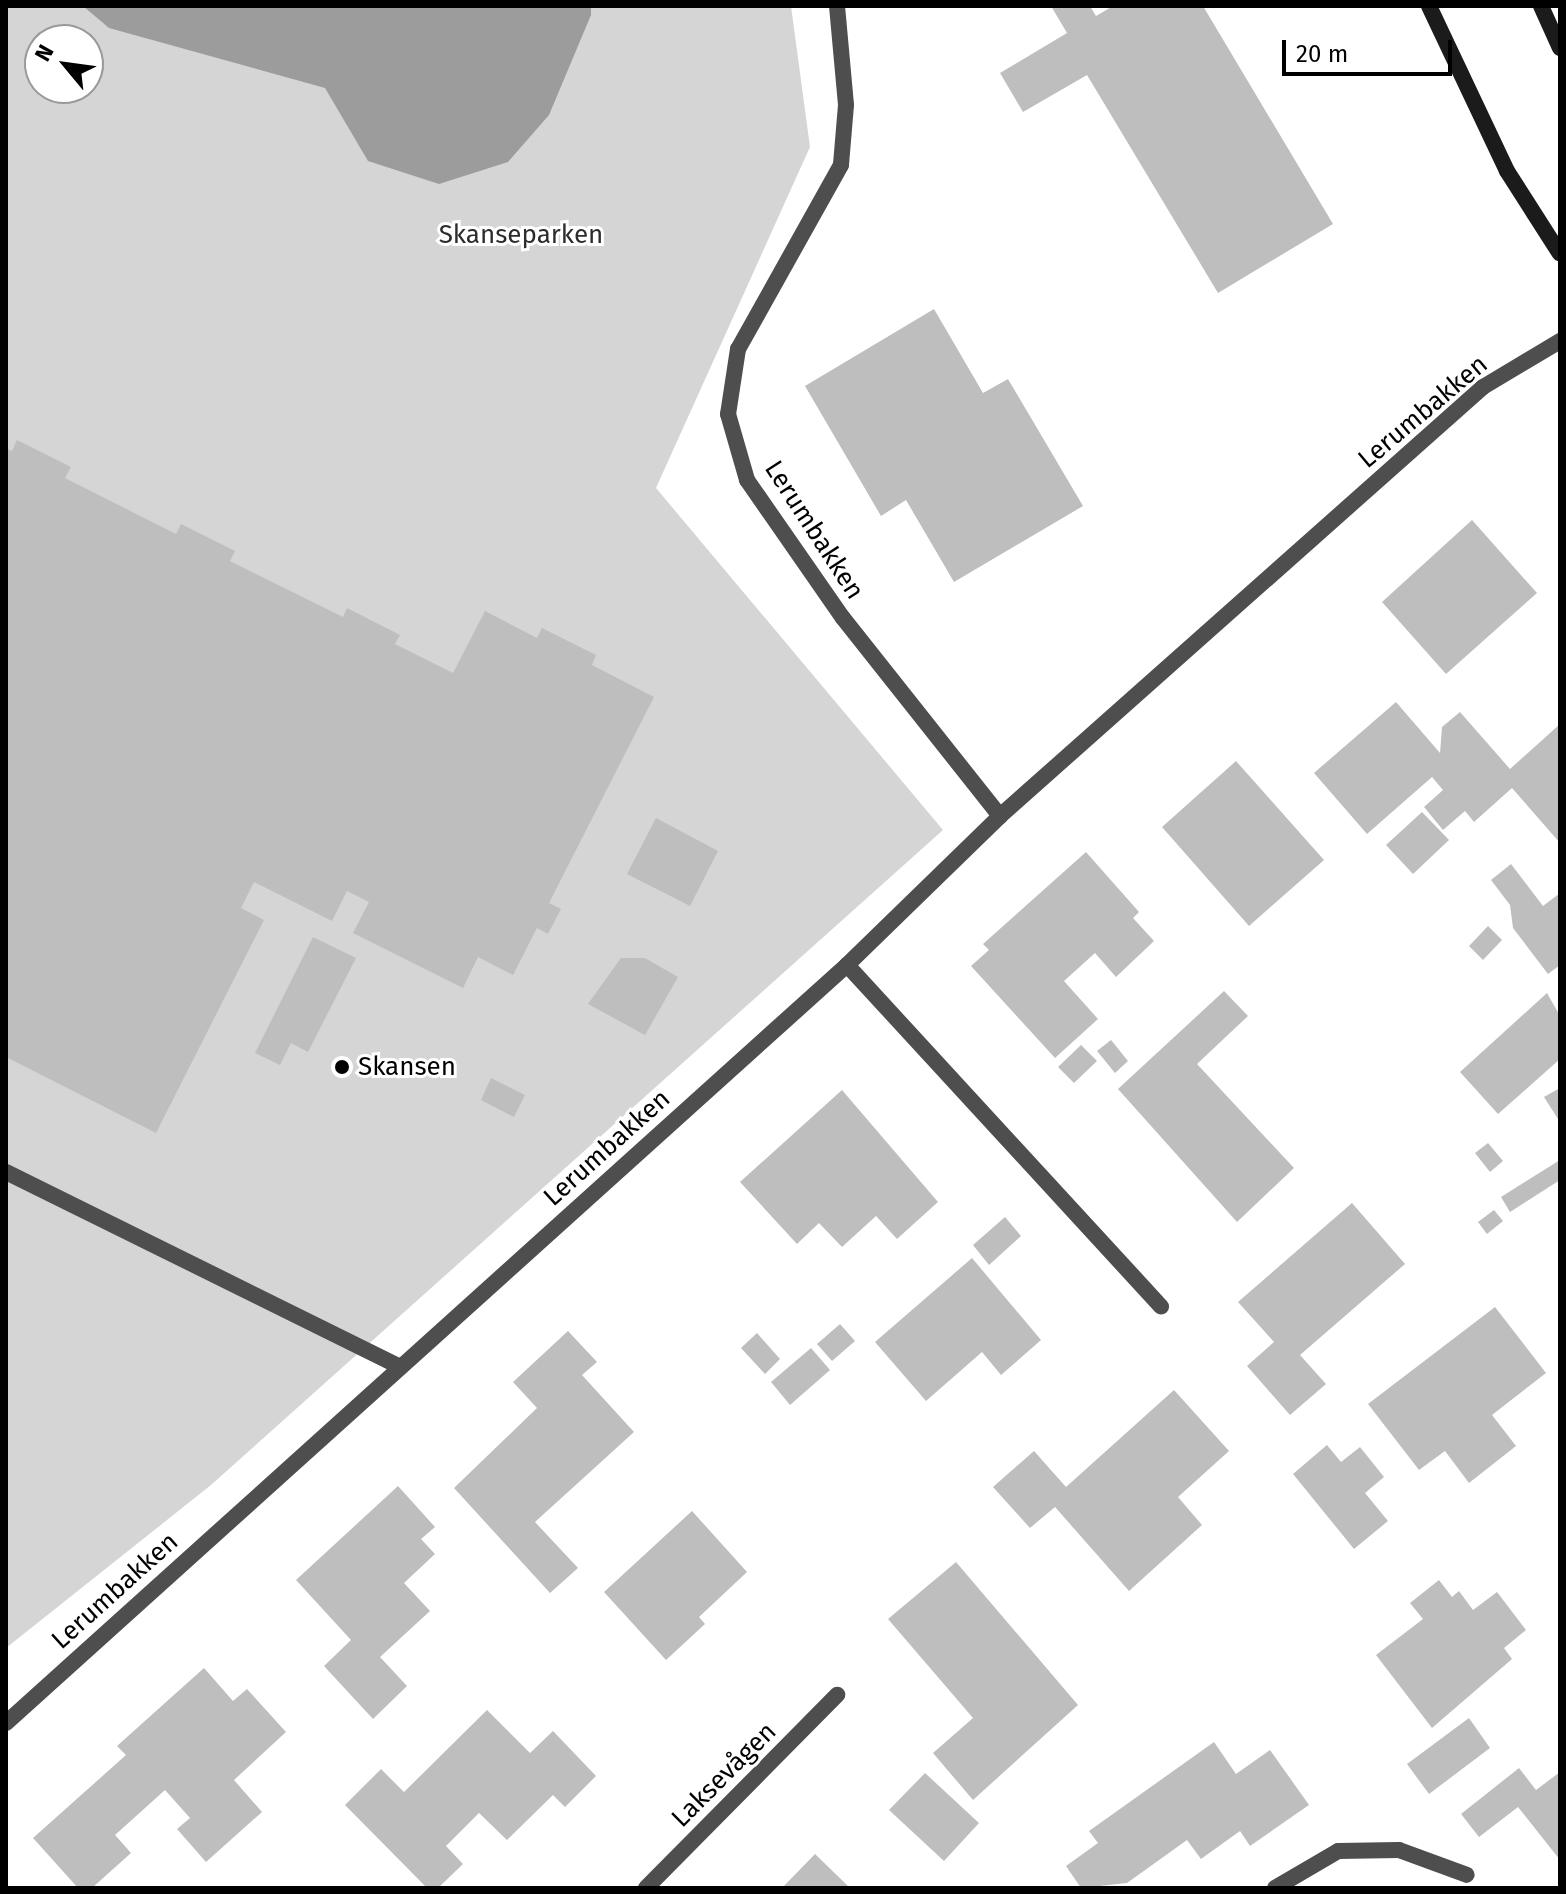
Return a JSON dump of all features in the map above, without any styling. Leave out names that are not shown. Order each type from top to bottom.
[{"type":"main road","points":[[1429,6],[1507,171],[1560,254]]},
{"type":"main road","points":[[1541,6],[1560,48]]},
{"type":"street","name":"Lerumbakken","points":[[837,6],[846,105],[841,165],[738,349],[728,414],[747,480],[843,618],[1000,816]]},
{"type":"street","name":"Lerumbakken","points":[[6,1723],[847,965],[1000,816],[1483,387],[1560,341]]},
{"type":"street","points":[[847,965],[1161,1307]]},
{"type":"street","points":[[6,1172],[399,1366]]},
{"type":"street","name":"Laksevågen","points":[[646,1888],[837,1695]]},
{"type":"street","points":[[1275,1888],[1338,1851],[1399,1850],[1467,1875]]},
{"type":"green space","name":"Skansen","points":[[6,6],[791,6],[810,147],[656,488],[943,830],[211,1485],[6,1648]]},
{"type":"shaded area","points":[[83,6],[591,6],[591,15],[549,115],[508,162],[439,184],[368,161],[325,88],[109,28]]},
{"type":"building","points":[[1051,6],[1090,6],[1096,16],[1113,6],[1203,6],[1333,224],[1218,293],[1087,75],[1023,112],[1000,73],[1067,33]]},
{"type":"building","points":[[934,309],[983,393],[1008,379],[1083,506],[954,582],[906,500],[881,516],[805,386]]},
{"type":"building","points":[[17,440],[71,467],[65,478],[176,534],[181,524],[235,551],[230,561],[343,617],[347,608],[400,635],[395,644],[453,673],[485,611],[537,638],[542,628],[596,655],[592,665],[654,697],[549,903],[561,909],[548,934],[537,928],[513,975],[478,957],[463,988],[353,933],[369,902],[347,891],[332,921],[254,882],[241,908],[264,920],[156,1133],[6,1057],[6,448],[12,451]]},
{"type":"building","points":[[1472,520],[1537,593],[1446,674],[1382,602]]},
{"type":"building","points":[[1396,702],[1440,753],[1442,727],[1460,712],[1510,769],[1560,724],[1560,843],[1512,788],[1474,822],[1465,811],[1443,830],[1424,807],[1443,790],[1432,777],[1367,834],[1314,773]]},
{"type":"building","points":[[1236,761],[1324,860],[1249,926],[1162,827]]},
{"type":"building","points":[[1422,812],[1449,840],[1413,874],[1386,845]]},
{"type":"building","points":[[656,818],[718,851],[690,906],[627,874]]},
{"type":"building","points":[[1086,852],[1139,912],[1133,918],[1154,941],[1116,977],[1095,953],[1064,981],[1098,1019],[1055,1058],[971,966],[989,950],[983,944]]},
{"type":"building","points":[[1511,864],[1543,906],[1560,893],[1560,965],[1548,974],[1513,928],[1510,905],[1491,880]]},
{"type":"building","points":[[1488,926],[1502,940],[1483,960],[1469,946]]},
{"type":"building","points":[[313,937],[356,958],[308,1052],[291,1043],[280,1065],[255,1053]]},
{"type":"building","points":[[621,958],[645,958],[678,977],[645,1035],[588,1004]]},
{"type":"building","points":[[1224,991],[1248,1016],[1197,1064],[1294,1168],[1237,1222],[1118,1089]]},
{"type":"building","points":[[1547,993],[1560,1016],[1560,1059],[1498,1114],[1460,1072]]},
{"type":"building","points":[[1111,1040],[1128,1061],[1115,1073],[1097,1051]]},
{"type":"building","points":[[1081,1045],[1097,1061],[1074,1083],[1058,1067]]},
{"type":"building","points":[[491,1078],[525,1095],[514,1117],[481,1100]]},
{"type":"building","points":[[1560,1088],[1560,1122],[1544,1097]]},
{"type":"building","points":[[842,1090],[938,1202],[897,1239],[876,1216],[842,1247],[819,1223],[797,1244],[740,1182]]},
{"type":"building","points":[[1488,1143],[1503,1161],[1490,1172],[1475,1153]]},
{"type":"building","points":[[1560,1160],[1560,1180],[1510,1212],[1501,1197]]},
{"type":"building","points":[[1352,1203],[1405,1264],[1300,1355],[1326,1384],[1290,1415],[1247,1366],[1274,1342],[1238,1302]]},
{"type":"building","points":[[1494,1210],[1503,1221],[1487,1234],[1478,1222]]},
{"type":"building","points":[[1005,1217],[1021,1236],[989,1265],[973,1245]]},
{"type":"building","points":[[972,1258],[1041,1340],[1001,1375],[982,1352],[926,1401],[875,1342]]},
{"type":"building","points":[[1495,1307],[1546,1373],[1492,1415],[1516,1446],[1469,1483],[1445,1451],[1419,1470],[1368,1404]]},
{"type":"building","points":[[840,1324],[855,1341],[832,1361],[817,1344]]},
{"type":"building","points":[[568,1331],[597,1362],[582,1375],[634,1432],[535,1522],[578,1568],[550,1593],[454,1488],[537,1408],[513,1382]]},
{"type":"building","points":[[757,1333],[780,1359],[765,1374],[741,1348]]},
{"type":"building","points":[[811,1348],[830,1370],[790,1405],[771,1382]]},
{"type":"building","points":[[1174,1390],[1229,1451],[1178,1497],[1202,1525],[1129,1591],[1055,1507],[1030,1528],[993,1487],[1034,1451],[1066,1487]]},
{"type":"building","points":[[1327,1445],[1341,1462],[1360,1447],[1384,1477],[1365,1493],[1388,1521],[1354,1549],[1293,1474]]},
{"type":"building","points":[[398,1486],[435,1527],[421,1539],[435,1554],[404,1583],[430,1611],[380,1657],[407,1686],[373,1719],[324,1666],[351,1640],[296,1580]]},
{"type":"building","points":[[692,1511],[747,1572],[699,1617],[705,1624],[666,1660],[604,1592]]},
{"type":"building","points":[[956,1562],[1078,1705],[973,1800],[933,1753],[973,1718],[888,1619]]},
{"type":"building","points":[[1439,1580],[1452,1597],[1459,1591],[1473,1610],[1497,1592],[1526,1630],[1504,1648],[1512,1659],[1432,1728],[1376,1655],[1423,1619],[1410,1603]]},
{"type":"building","points":[[204,1668],[233,1701],[247,1689],[286,1732],[234,1780],[262,1812],[206,1862],[177,1829],[190,1818],[165,1790],[115,1835],[131,1853],[92,1888],[78,1888],[33,1838],[126,1755],[117,1746]]},
{"type":"building","points":[[487,1710],[530,1753],[553,1731],[596,1776],[565,1807],[553,1795],[507,1840],[479,1813],[446,1846],[463,1864],[438,1888],[427,1888],[345,1805],[381,1769],[404,1792]]},
{"type":"building","points":[[1469,1718],[1490,1748],[1429,1794],[1407,1764]]},
{"type":"building","points":[[1214,1742],[1236,1774],[1270,1750],[1309,1805],[1250,1846],[1240,1831],[1201,1859],[1187,1840],[1127,1883],[1081,1888],[1066,1866],[1098,1843],[1089,1831]]},
{"type":"building","points":[[1519,1768],[1536,1790],[1560,1772],[1560,1860],[1518,1807],[1479,1837],[1461,1814]]},
{"type":"building","points":[[925,1773],[979,1823],[944,1861],[889,1810]]},
{"type":"building","points":[[815,1854],[850,1888],[782,1888]]},
{"type":"place","name":"Skansen","points":[[342,1067]]},
{"type":"park label","name":"Skanseparken","points":[[521,235]]}]
